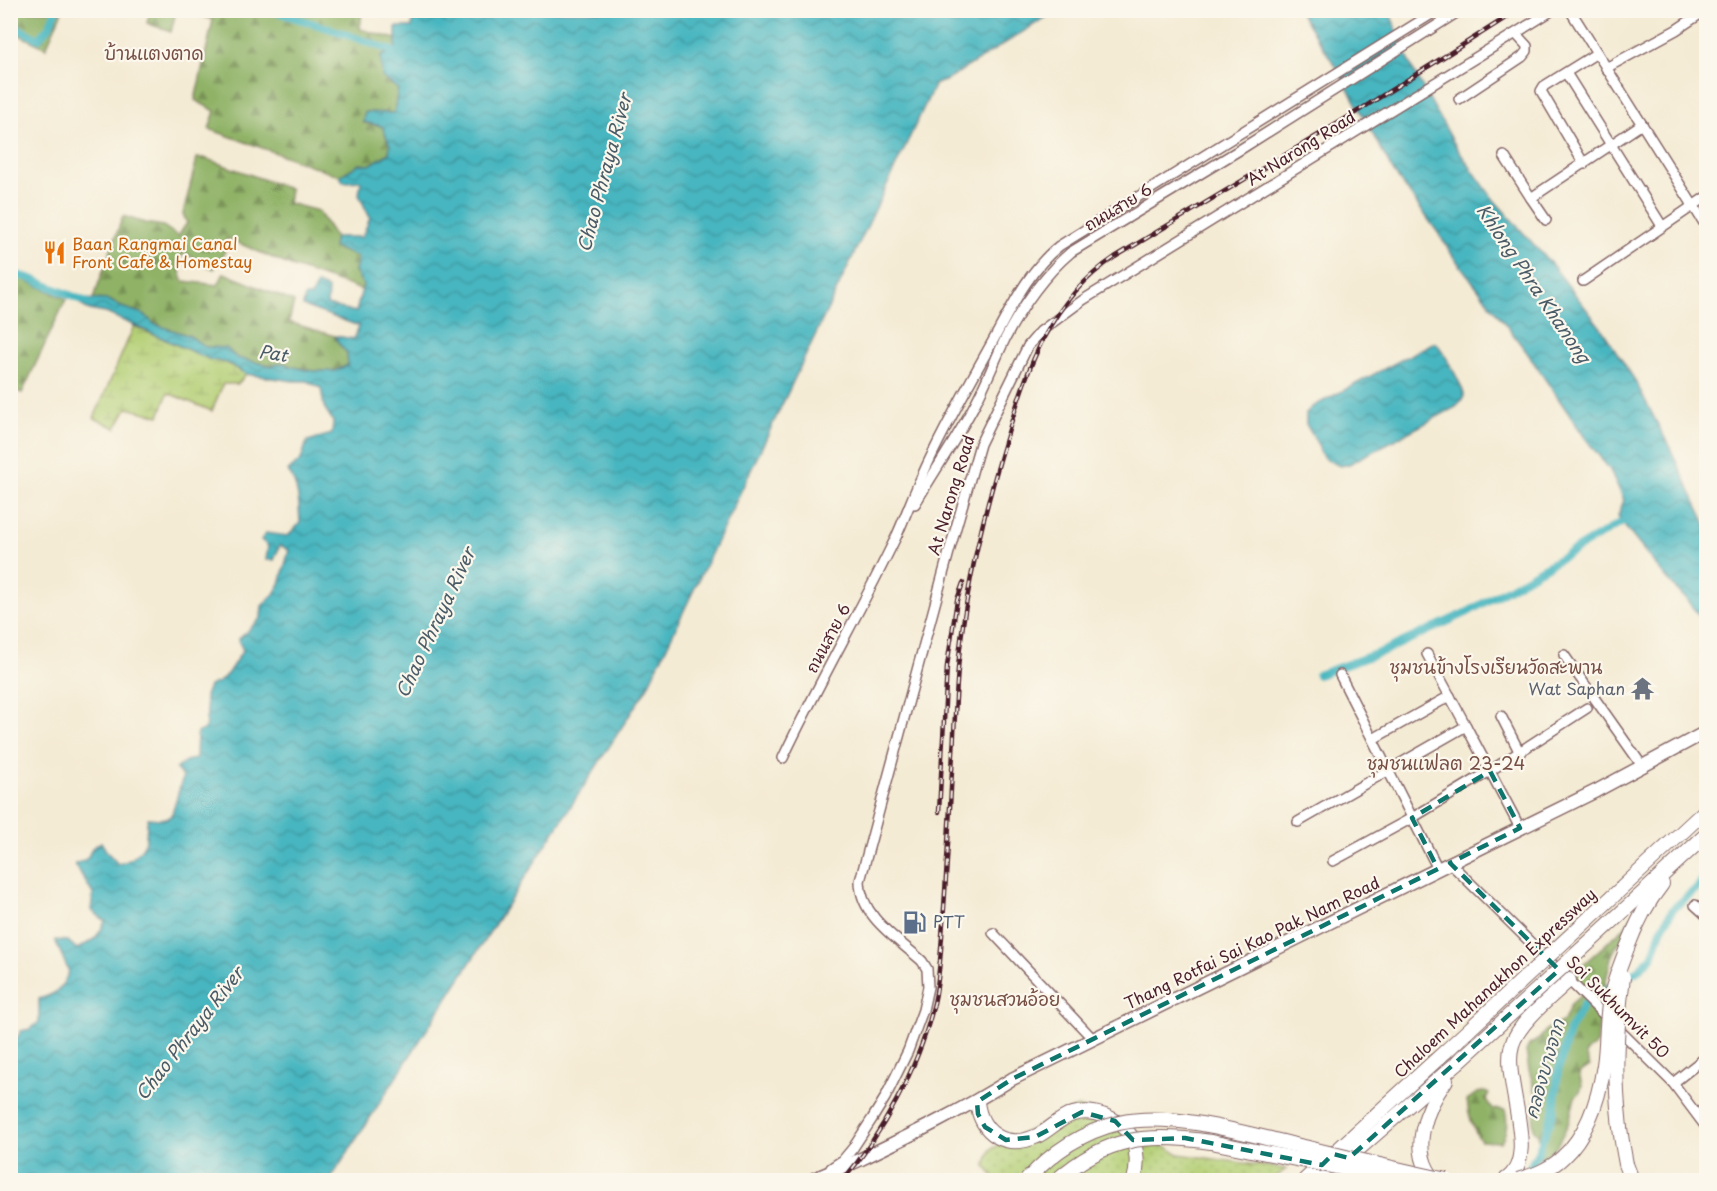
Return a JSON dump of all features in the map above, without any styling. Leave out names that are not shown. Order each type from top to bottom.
[{"type":"highway","name":"Chaloem Mahanakhon Expressway","points":[[1305,1180],[1707,810]]},
{"type":"highway","name":"Chaloem Mahanakhon Expressway","points":[[1323,1180],[1457,1063],[1707,836]]},
{"type":"highway","points":[[1518,1180],[1547,1169],[1563,1157],[1585,1128],[1599,1094],[1612,989],[1635,927],[1645,907],[1660,886],[1707,836]]},
{"type":"highway","points":[[1627,948],[1618,1012],[1618,1076],[1619,1116],[1626,1164],[1632,1180]]},
{"type":"highway","points":[[1505,1180],[1518,1166],[1521,1153],[1510,1068],[1509,1056],[1512,1045],[1516,1034],[1523,1026],[1569,980]]},
{"type":"highway","points":[[1435,1180],[1427,1172],[1422,1161],[1420,1148],[1422,1130],[1436,1095],[1457,1063]]},
{"type":"highway","points":[[977,1102],[978,1114],[986,1127],[997,1137],[1006,1140],[1035,1137],[1071,1114],[1082,1112],[1101,1114],[1125,1128],[1131,1137],[1136,1161],[1134,1180]]},
{"type":"highway","points":[[1028,1180],[1059,1149],[1075,1139],[1120,1123],[1143,1120],[1220,1128],[1447,1180]]},
{"type":"highway","points":[[1057,1180],[1074,1165],[1096,1152],[1118,1143],[1159,1137],[1211,1142],[1401,1180]]},
{"type":"main road","name":"Thang Rotfai Sai Kao Pak Nam Road","points":[[815,1179],[977,1102],[1012,1079],[1438,870],[1643,767],[1707,732]]},
{"type":"street","name":"ถนนสาย 6","points":[[783,758],[898,532],[922,475],[963,395],[1020,293],[1048,254],[1438,10]]},
{"type":"street","name":"ถนนสาย 6","points":[[898,532],[976,403],[1006,338],[1028,300],[1043,280],[1071,252],[1241,149],[1461,10]]},
{"type":"street","name":"At Narong Road","points":[[815,1179],[843,1160],[881,1105],[908,1051],[923,1010],[928,987],[927,969],[922,961],[872,915],[863,900],[860,881],[980,444],[1031,341],[1083,300],[1553,10]]},
{"type":"street","points":[[1570,10],[1707,226]]},
{"type":"street","points":[[1606,68],[1676,30],[1706,10]]},
{"type":"street","points":[[1459,99],[1522,57],[1527,51],[1527,46],[1516,34]]},
{"type":"street","points":[[1584,164],[1541,91],[1544,86],[1597,53]]},
{"type":"street","points":[[1566,73],[1662,226]]},
{"type":"street","points":[[1531,198],[1642,124]]},
{"type":"street","points":[[1504,156],[1546,220]]},
{"type":"street","points":[[1583,281],[1707,197]]},
{"type":"street","points":[[1427,654],[1520,828]]},
{"type":"street","points":[[1564,655],[1643,767]]},
{"type":"street","points":[[1340,675],[1438,870]]},
{"type":"street","points":[[1372,739],[1450,696]]},
{"type":"street","points":[[1333,861],[1412,818],[1520,753],[1587,708]]},
{"type":"street","points":[[1501,716],[1520,753]]},
{"type":"street","points":[[1298,822],[1466,726]]},
{"type":"street","name":"Soi Sukhumvit 50","points":[[1450,863],[1673,1083],[1707,1127]]},
{"type":"street","points":[[1695,905],[1707,915]]},
{"type":"street","points":[[993,933],[1093,1039]]},
{"type":"street","points":[[1673,1083],[1707,1057]]},
{"type":"highlighted area","points":[[1490,771],[1520,828],[1450,863],[1559,970],[1349,1158],[1333,1154],[1322,1165],[1185,1138],[1133,1140],[1115,1121],[1082,1112],[1035,1137],[1006,1140],[985,1127],[978,1114],[977,1102],[1012,1079],[1438,869],[1412,818]]},
{"type":"green space","points":[[10,11],[62,11],[46,48],[11,31]]},
{"type":"green space","points":[[150,11],[176,11],[171,32],[147,23]]},
{"type":"green space","points":[[189,11],[362,11],[360,29],[396,39],[398,89],[394,113],[365,112],[363,123],[382,126],[390,145],[389,153],[370,165],[359,164],[340,176],[209,129],[215,111],[195,100],[213,20]]},
{"type":"green space","points":[[197,158],[204,158],[290,189],[288,203],[318,211],[335,237],[333,247],[358,257],[355,271],[363,284],[362,290],[291,266],[227,238],[224,254],[214,269],[184,253],[177,262],[183,281],[218,285],[224,273],[294,302],[289,322],[335,336],[347,353],[348,365],[336,371],[314,371],[283,363],[271,366],[237,358],[226,348],[205,347],[190,336],[154,324],[144,314],[121,307],[109,300],[93,299],[123,216],[163,226],[178,236],[187,223],[183,214]]},
{"type":"green space","points":[[11,276],[66,299],[22,393],[11,389]]},
{"type":"green space","points":[[134,326],[211,360],[227,363],[246,374],[238,384],[223,384],[212,411],[168,393],[159,416],[127,408],[116,428],[94,418]]},
{"type":"green space","points":[[1638,913],[1631,932],[1617,945],[1611,957],[1597,1041],[1595,1046],[1585,1054],[1590,1066],[1579,1073],[1582,1086],[1575,1097],[1569,1122],[1557,1145],[1537,1160],[1539,1140],[1533,1124],[1536,1094],[1526,1051],[1529,1045],[1539,1039],[1547,1029],[1564,1021],[1571,1004],[1580,996],[1582,990],[1576,977],[1579,968],[1626,926],[1632,916]]},
{"type":"green space","points":[[1483,1092],[1489,1093],[1486,1099],[1492,1110],[1505,1110],[1506,1127],[1500,1142],[1481,1141],[1471,1121],[1467,1100]]},
{"type":"green space","points":[[1077,1107],[1104,1114],[1179,1154],[1286,1169],[1272,1180],[997,1180],[985,1166],[991,1149]]},
{"type":"water","name":"Chao Phraya River","points":[[412,11],[1056,11],[945,81],[935,84],[647,688],[330,1180],[11,1180],[11,1049],[21,1031],[30,1029],[39,1022],[39,999],[58,990],[69,972],[55,940],[68,941],[77,949],[94,938],[105,921],[91,910],[93,894],[75,864],[87,859],[92,848],[101,842],[118,864],[127,861],[140,851],[145,843],[148,818],[171,817],[183,777],[176,769],[186,761],[196,759],[197,733],[205,729],[207,712],[205,696],[209,686],[219,682],[228,673],[243,650],[238,640],[261,618],[262,606],[280,584],[289,550],[280,545],[274,560],[266,560],[268,546],[261,540],[266,533],[288,536],[300,523],[296,489],[288,471],[301,460],[307,441],[332,434],[333,421],[324,407],[321,388],[307,381],[246,374],[228,363],[211,360],[106,313],[86,308],[77,299],[109,300],[121,307],[144,314],[154,324],[190,336],[205,347],[226,348],[237,358],[271,366],[283,363],[314,371],[335,371],[348,365],[347,353],[335,336],[354,339],[359,326],[303,306],[305,296],[311,296],[317,284],[328,289],[327,305],[356,312],[363,285],[355,271],[358,257],[333,247],[335,237],[362,237],[370,218],[359,195],[361,181],[343,182],[340,176],[359,164],[370,165],[389,153],[390,145],[382,126],[363,122],[365,112],[394,113],[398,89],[382,77],[381,56],[396,50],[396,27],[412,27],[414,12]]},
{"type":"water","name":"Khlong Phra Khanong","points":[[1299,11],[1389,11],[1413,70],[1458,150],[1494,200],[1553,266],[1601,328],[1634,379],[1706,524],[1706,624],[1622,523],[1618,516],[1624,500],[1610,470],[1526,351],[1453,256],[1393,171],[1335,65]]},
{"type":"water","points":[[1436,343],[1443,352],[1460,384],[1464,395],[1460,403],[1349,464],[1340,466],[1325,459],[1306,424],[1306,413],[1312,407]]},
{"type":"waterway","points":[[10,24],[38,39],[49,27],[56,10]]},
{"type":"waterway","points":[[270,10],[403,55]]},
{"type":"waterway","name":"Pat","points":[[10,273],[29,278],[86,302]]},
{"type":"waterway","points":[[1318,675],[1384,651],[1468,612],[1631,517]]},
{"type":"waterway","name":"คลองบางจาก","points":[[1525,1177],[1538,1152],[1554,1111],[1558,1072],[1569,1031],[1584,1004],[1637,971],[1652,957],[1661,930],[1673,909],[1697,888],[1706,875]]},
{"type":"railway","points":[[843,1180],[871,1143],[908,1078],[926,1033],[934,1005],[944,909],[957,674],[963,621],[985,514],[1007,436],[1024,384],[1044,336],[1073,294],[1092,274],[1115,257],[1350,116],[1518,10]]},
{"type":"railway","points":[[939,812],[947,666],[957,600],[963,583]]},
{"type":"place","name":"Baan Rangmai Canal Front Cafe & Homestay","points":[[54,253]]},
{"type":"place","name":"Wat Saphan","points":[[1643,689]]},
{"type":"place","name":"PTT","points":[[915,922]]},
{"type":"district","name":"บ้านแตงตาด","points":[[154,54]]},
{"type":"district","name":"ชุมชนข้างโรงเรียนวัดสะพาน","points":[[1496,668]]},
{"type":"district","name":"ชุมชนแฟลต 23-24","points":[[1446,764]]},
{"type":"district","name":"ชุมชนสวนอ้อย","points":[[1005,1000]]}]
